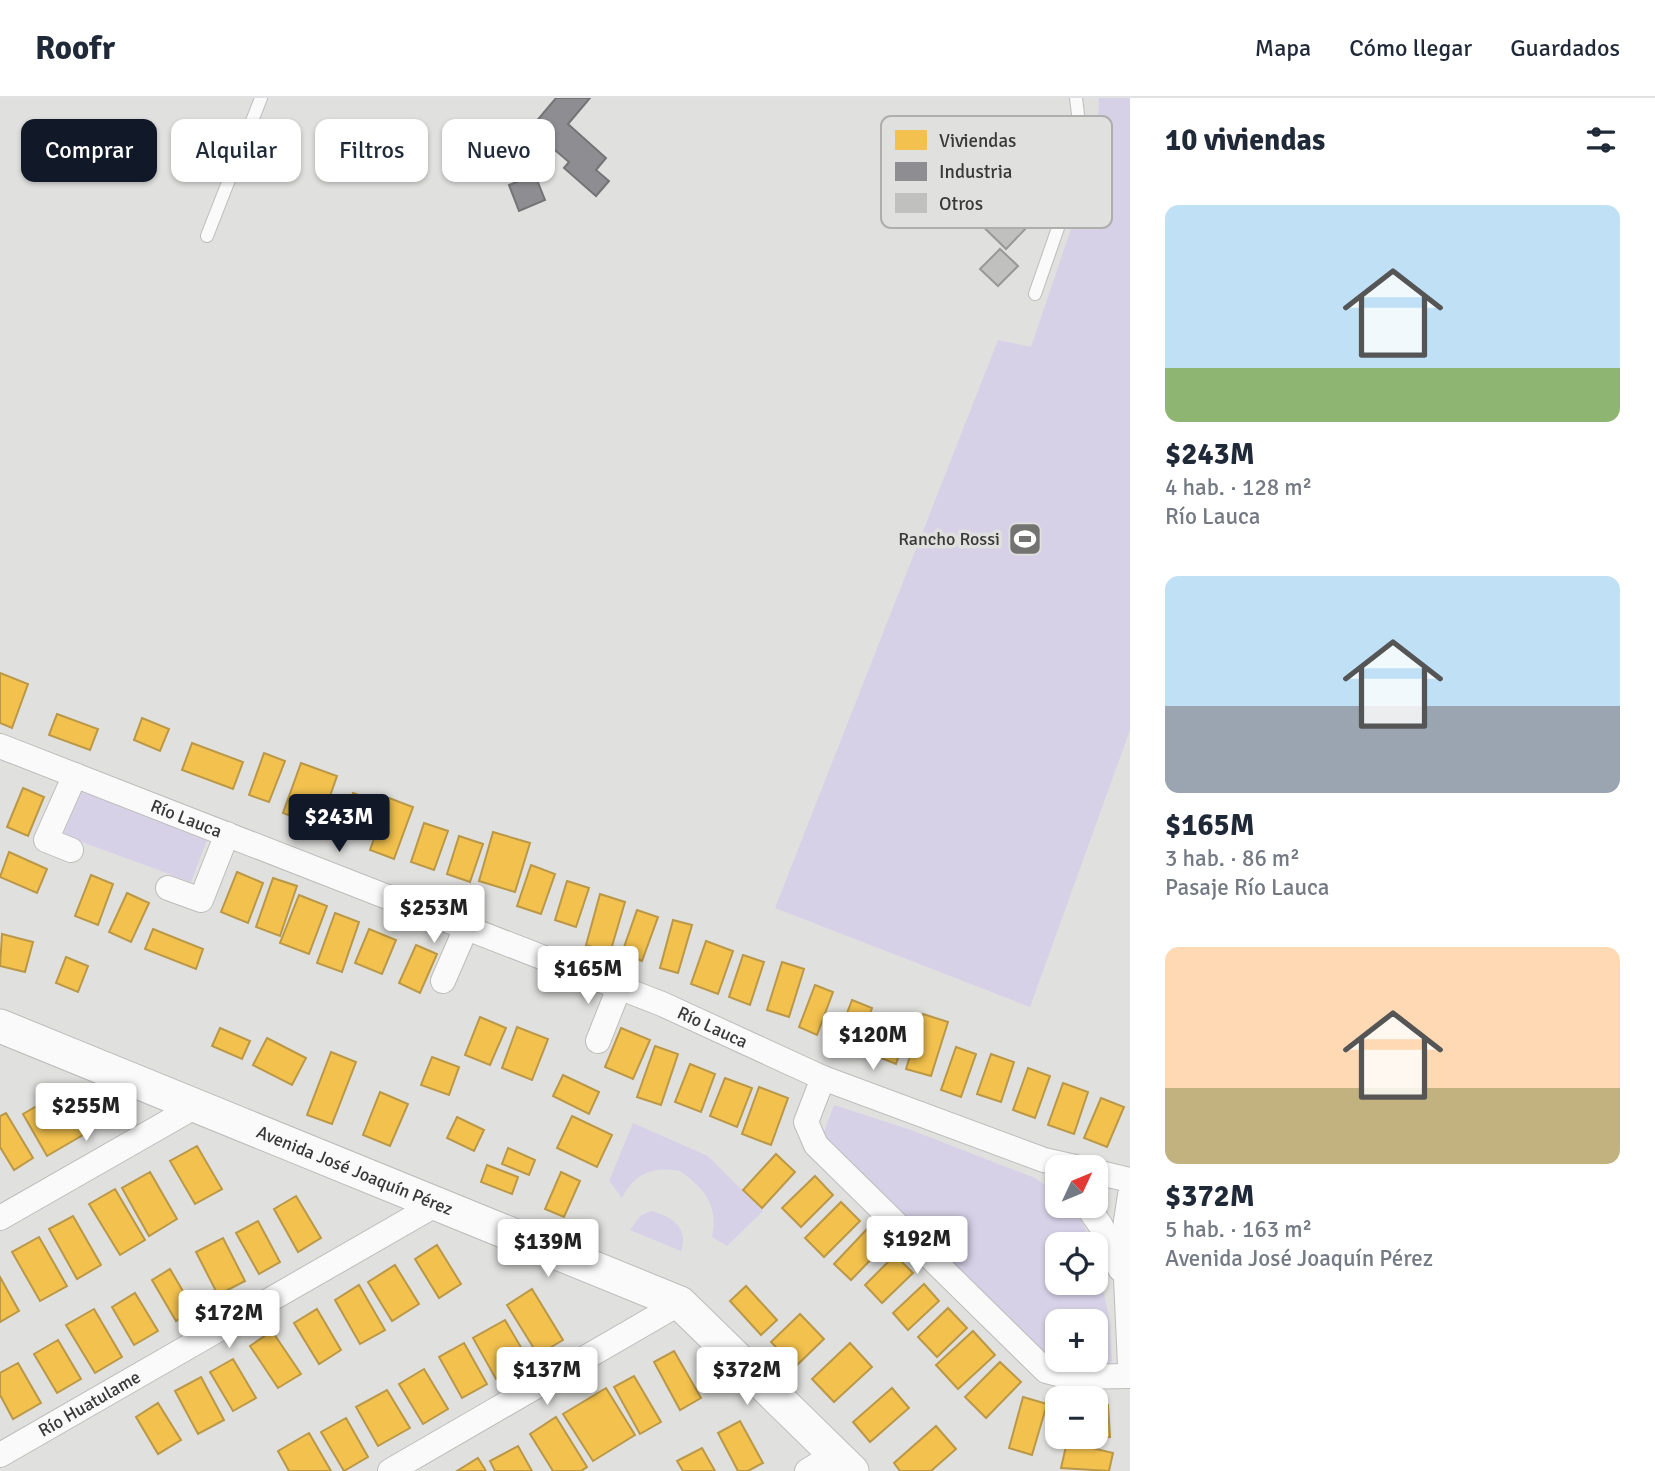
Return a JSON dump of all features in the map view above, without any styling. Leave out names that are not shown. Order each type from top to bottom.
[{"type":"main road","name":"Avenida José Joaquín Pérez","points":[[0,1026],[680,1303],[844,1463]]},
{"type":"street","name":"Río Lauca","points":[[0,746],[619,988],[823,1078],[1045,1164]]},
{"type":"street","points":[[71,850],[46,840],[75,775]]},
{"type":"street","points":[[168,888],[201,900],[227,834]]},
{"type":"street","points":[[443,981],[466,928]]},
{"type":"street","points":[[598,1041],[619,988]]},
{"type":"street","points":[[823,1078],[806,1122],[816,1145],[1046,1371],[1059,1377],[1130,1376]]},
{"type":"street","points":[[0,1218],[195,1106]]},
{"type":"street","points":[[1108,1175],[1130,1180]]},
{"type":"street","points":[[1130,1195],[1124,1234],[1130,1366]]},
{"type":"street","name":"Río Huatulame","points":[[0,1455],[435,1205]]},
{"type":"street","points":[[1094,1218],[1112,1248],[1127,1297]]},
{"type":"street","points":[[390,1471],[680,1303]]},
{"type":"street","points":[[807,1471],[844,1463]]},
{"type":"lane","points":[[206,236],[261,98]]},
{"type":"lane","points":[[1076,98],[1078,116]]},
{"type":"lane","points":[[1035,293],[1058,228]]},
{"type":"shaded area","name":"Rancho Rossi","points":[[1099,98],[1130,98],[1130,730],[1030,1007],[775,908],[998,340],[1031,347],[1071,228],[1112,228],[1112,116],[1098,116]]},
{"type":"shaded area","points":[[82,791],[207,840],[191,882],[63,835]]},
{"type":"shaded area","points":[[834,1105],[911,1130],[1035,1178],[1045,1185],[1045,1218],[1079,1218],[1087,1232],[1045,1232],[1045,1295],[1104,1295],[1107,1309],[1045,1309],[1045,1360],[822,1137]]},
{"type":"shaded area","points":[[633,1123],[708,1156],[763,1211],[727,1246],[712,1237],[713,1216],[703,1191],[680,1171],[661,1170],[646,1173],[627,1189],[622,1198],[609,1181]]},
{"type":"shaded area","points":[[651,1211],[666,1216],[677,1224],[683,1236],[681,1251],[630,1230],[640,1216]]},
{"type":"shaded area","points":[[1108,1313],[1112,1361],[1108,1366]]},
{"type":"building: Viviendas","points":[[0,673],[28,684],[12,728],[0,723]]},
{"type":"building: Viviendas","points":[[57,714],[98,729],[90,750],[49,735]]},
{"type":"building: Viviendas","points":[[142,718],[169,729],[160,751],[134,740]]},
{"type":"building: Viviendas","points":[[192,743],[243,762],[233,789],[182,770]]},
{"type":"building: Viviendas","points":[[264,753],[285,761],[269,802],[249,795]]},
{"type":"building: Viviendas","points":[[301,763],[337,776],[319,827],[283,813]]},
{"type":"building: Viviendas","points":[[23,788],[44,797],[28,836],[7,827]]},
{"type":"building: Viviendas","points":[[353,793],[371,799],[357,835],[339,828]]},
{"type":"building: Viviendas","points":[[389,798],[413,807],[394,859],[370,850]]},
{"type":"building: Viviendas","points":[[424,823],[448,831],[434,870],[411,862]]},
{"type":"building: Viviendas","points":[[493,832],[530,843],[515,892],[479,881]]},
{"type":"building: Viviendas","points":[[459,836],[483,844],[470,882],[447,874]]},
{"type":"building: Viviendas","points":[[9,852],[47,869],[37,893],[0,877]]},
{"type":"building: Viviendas","points":[[531,865],[555,874],[541,914],[517,906]]},
{"type":"building: Viviendas","points":[[237,872],[263,883],[248,923],[221,912]]},
{"type":"building: Viviendas","points":[[91,875],[113,884],[98,925],[75,916]]},
{"type":"building: Viviendas","points":[[273,878],[297,886],[280,936],[256,927]]},
{"type":"building: Viviendas","points":[[567,881],[589,888],[576,927],[555,920]]},
{"type":"building: Viviendas","points":[[127,893],[149,903],[131,942],[109,932]]},
{"type":"building: Viviendas","points":[[600,894],[625,902],[610,953],[586,945]]},
{"type":"building: Viviendas","points":[[299,895],[327,906],[309,954],[280,943]]},
{"type":"building: Viviendas","points":[[637,910],[658,917],[642,961],[622,953]]},
{"type":"building: Viviendas","points":[[335,913],[359,922],[342,972],[317,963]]},
{"type":"building: Viviendas","points":[[673,920],[692,925],[678,973],[660,968]]},
{"type":"building: Viviendas","points":[[153,929],[203,949],[196,969],[145,949]]},
{"type":"building: Viviendas","points":[[369,929],[396,940],[382,974],[355,963]]},
{"type":"building: Viviendas","points":[[2,934],[33,942],[25,972],[0,966]]},
{"type":"building: Viviendas","points":[[706,941],[733,951],[718,994],[691,984]]},
{"type":"building: Viviendas","points":[[416,945],[437,954],[420,993],[399,983]]},
{"type":"building: Viviendas","points":[[743,955],[764,962],[750,1005],[729,997]]},
{"type":"building: Viviendas","points":[[66,957],[88,966],[78,992],[56,983]]},
{"type":"building: Viviendas","points":[[782,962],[804,969],[789,1017],[767,1010]]},
{"type":"building: Viviendas","points":[[815,985],[833,992],[817,1035],[799,1027]]},
{"type":"building: Viviendas","points":[[852,1000],[872,1008],[858,1045],[838,1037]]},
{"type":"building: Viviendas","points":[[886,1013],[910,1022],[896,1064],[871,1054]]},
{"type":"building: Viviendas","points":[[923,1014],[948,1022],[931,1076],[906,1069]]},
{"type":"building: Viviendas","points":[[480,1017],[506,1028],[490,1065],[465,1055]]},
{"type":"building: Viviendas","points":[[517,1027],[548,1039],[532,1080],[502,1068]]},
{"type":"building: Viviendas","points":[[220,1028],[250,1041],[242,1059],[212,1046]]},
{"type":"building: Viviendas","points":[[621,1028],[650,1040],[633,1079],[605,1067]]},
{"type":"building: Viviendas","points":[[267,1038],[306,1058],[292,1085],[253,1065]]},
{"type":"building: Viviendas","points":[[655,1046],[678,1054],[661,1105],[637,1097]]},
{"type":"building: Viviendas","points":[[956,1047],[976,1054],[961,1097],[941,1090]]},
{"type":"building: Viviendas","points":[[331,1052],[356,1062],[332,1124],[307,1115]]},
{"type":"building: Viviendas","points":[[991,1054],[1014,1062],[1001,1102],[977,1094]]},
{"type":"building: Viviendas","points":[[432,1057],[459,1067],[449,1095],[421,1085]]},
{"type":"building: Viviendas","points":[[690,1064],[715,1074],[701,1112],[675,1102]]},
{"type":"building: Viviendas","points":[[1028,1068],[1050,1076],[1035,1118],[1013,1110]]},
{"type":"building: Viviendas","points":[[563,1075],[599,1092],[589,1114],[553,1096]]},
{"type":"building: Viviendas","points":[[725,1078],[752,1088],[737,1127],[710,1116]]},
{"type":"building: Viviendas","points":[[1063,1083],[1088,1092],[1074,1134],[1048,1125]]},
{"type":"building: Viviendas","points":[[759,1087],[788,1098],[771,1145],[742,1134]]},
{"type":"building: Viviendas","points":[[380,1092],[408,1104],[390,1146],[363,1135]]},
{"type":"building: Viviendas","points":[[59,1093],[83,1135],[47,1156],[23,1114]]},
{"type":"building: Viviendas","points":[[1101,1098],[1124,1107],[1107,1147],[1084,1138]]},
{"type":"building: Viviendas","points":[[6,1113],[33,1158],[14,1170],[0,1147],[0,1116]]},
{"type":"building: Viviendas","points":[[572,1116],[612,1135],[597,1167],[557,1148]]},
{"type":"building: Viviendas","points":[[457,1117],[484,1130],[474,1151],[447,1138]]},
{"type":"building: Viviendas","points":[[197,1146],[222,1189],[195,1204],[170,1161]]},
{"type":"building: Viviendas","points":[[508,1148],[535,1160],[529,1175],[502,1164]]},
{"type":"building: Viviendas","points":[[776,1154],[795,1172],[762,1208],[743,1190]]},
{"type":"building: Viviendas","points":[[487,1165],[518,1177],[512,1194],[481,1182]]},
{"type":"building: Viviendas","points":[[150,1172],[177,1219],[149,1236],[122,1188]]},
{"type":"building: Viviendas","points":[[561,1172],[580,1181],[564,1217],[545,1209]]},
{"type":"building: Viviendas","points":[[815,1176],[833,1195],[801,1227],[782,1208]]},
{"type":"building: Viviendas","points":[[115,1189],[145,1240],[120,1255],[89,1204]]},
{"type":"building: Viviendas","points":[[296,1196],[321,1238],[298,1252],[274,1209]]},
{"type":"building: Viviendas","points":[[841,1202],[860,1221],[824,1257],[805,1238]]},
{"type":"building: Viviendas","points":[[73,1216],[101,1265],[77,1279],[49,1229]]},
{"type":"building: Viviendas","points":[[258,1221],[280,1262],[259,1274],[236,1233]]},
{"type":"building: Viviendas","points":[[868,1228],[885,1245],[851,1280],[834,1264]]},
{"type":"building: Viviendas","points":[[39,1237],[67,1286],[40,1301],[12,1252]]},
{"type":"building: Viviendas","points":[[223,1238],[245,1281],[218,1295],[196,1252]]},
{"type":"building: Viviendas","points":[[437,1245],[461,1284],[439,1298],[415,1259]]},
{"type":"building: Viviendas","points":[[895,1255],[913,1273],[882,1303],[865,1285]]},
{"type":"building: Viviendas","points":[[395,1265],[419,1304],[392,1321],[368,1282]]},
{"type":"building: Viviendas","points":[[170,1269],[194,1310],[176,1321],[152,1280]]},
{"type":"building: Viviendas","points":[[0,1277],[19,1311],[0,1322]]},
{"type":"building: Viviendas","points":[[924,1284],[939,1301],[908,1330],[893,1313]]},
{"type":"building: Viviendas","points":[[359,1285],[385,1330],[360,1344],[335,1300]]},
{"type":"building: Viviendas","points":[[746,1286],[777,1320],[761,1335],[730,1301]]},
{"type":"building: Viviendas","points":[[532,1289],[563,1340],[538,1355],[507,1305]]},
{"type":"building: Viviendas","points":[[135,1293],[158,1331],[134,1345],[112,1307]]},
{"type":"building: Viviendas","points":[[948,1308],[967,1328],[937,1357],[918,1337]]},
{"type":"building: Viviendas","points":[[94,1309],[122,1357],[95,1373],[66,1325]]},
{"type":"building: Viviendas","points":[[317,1309],[341,1350],[319,1364],[294,1323]]},
{"type":"building: Viviendas","points":[[800,1314],[824,1339],[795,1367],[771,1342]]},
{"type":"building: Viviendas","points":[[505,1320],[529,1361],[496,1379],[473,1338]]},
{"type":"building: Viviendas","points":[[272,1331],[301,1374],[278,1388],[250,1346]]},
{"type":"building: Viviendas","points":[[973,1331],[995,1355],[958,1389],[936,1365]]},
{"type":"building: Viviendas","points":[[58,1340],[81,1379],[57,1393],[34,1354]]},
{"type":"building: Viviendas","points":[[464,1343],[487,1384],[462,1398],[439,1357]]},
{"type":"building: Viviendas","points":[[850,1343],[872,1367],[834,1402],[812,1379]]},
{"type":"building: Viviendas","points":[[674,1351],[701,1398],[680,1410],[654,1362]]},
{"type":"building: Viviendas","points":[[233,1359],[256,1398],[233,1411],[210,1372]]},
{"type":"building: Viviendas","points":[[1000,1362],[1021,1382],[986,1418],[965,1397]]},
{"type":"building: Viviendas","points":[[18,1363],[41,1403],[13,1419],[0,1395],[0,1373]]},
{"type":"building: Viviendas","points":[[424,1369],[448,1409],[423,1424],[399,1384]]},
{"type":"building: Viviendas","points":[[634,1376],[661,1422],[640,1434],[614,1387]]},
{"type":"building: Viviendas","points":[[201,1377],[224,1420],[198,1434],[175,1391]]},
{"type":"building: Viviendas","points":[[606,1388],[635,1435],[593,1461],[563,1414]]},
{"type":"building: Viviendas","points":[[892,1388],[909,1408],[870,1442],[853,1422]]},
{"type":"building: Viviendas","points":[[387,1390],[410,1428],[378,1446],[356,1407]]},
{"type":"building: Viviendas","points":[[1023,1397],[1045,1403],[1032,1455],[1009,1448]]},
{"type":"building: Viviendas","points":[[158,1403],[181,1440],[158,1454],[136,1417]]},
{"type":"building: Viviendas","points":[[1108,1405],[1110,1437],[1108,1437]]},
{"type":"building: Viviendas","points":[[556,1417],[587,1467],[581,1471],[553,1471],[530,1434]]},
{"type":"building: Viviendas","points":[[346,1418],[368,1457],[344,1471],[321,1432]]},
{"type":"building: Viviendas","points":[[740,1421],[763,1463],[748,1471],[738,1471],[718,1433]]},
{"type":"building: Viviendas","points":[[936,1426],[956,1449],[931,1471],[900,1471],[894,1463]]},
{"type":"building: Viviendas","points":[[309,1433],[331,1471],[289,1471],[278,1451]]},
{"type":"building: Viviendas","points":[[518,1446],[532,1471],[495,1471],[490,1461]]},
{"type":"building: Viviendas","points":[[702,1448],[715,1471],[683,1471],[677,1461]]},
{"type":"building: Viviendas","points":[[1065,1449],[1096,1449],[1113,1453],[1109,1471],[1061,1468]]},
{"type":"building: Viviendas","points":[[478,1458],[486,1471],[457,1471]]},
{"type":"building: Industria","points":[[556,98],[590,98],[568,124],[606,158],[596,170],[609,181],[596,196],[564,168],[569,162],[555,150],[555,119],[538,119]]},
{"type":"building: Industria","points":[[517,182],[538,182],[545,200],[519,211],[509,185]]},
{"type":"building: Otros","points":[[985,228],[1026,228],[1006,249]]},
{"type":"building: Otros","points":[[1000,249],[1018,266],[998,286],[980,269]]},
{"type":"place","name":"Rancho Rossi","points":[[1025,539]]}]
